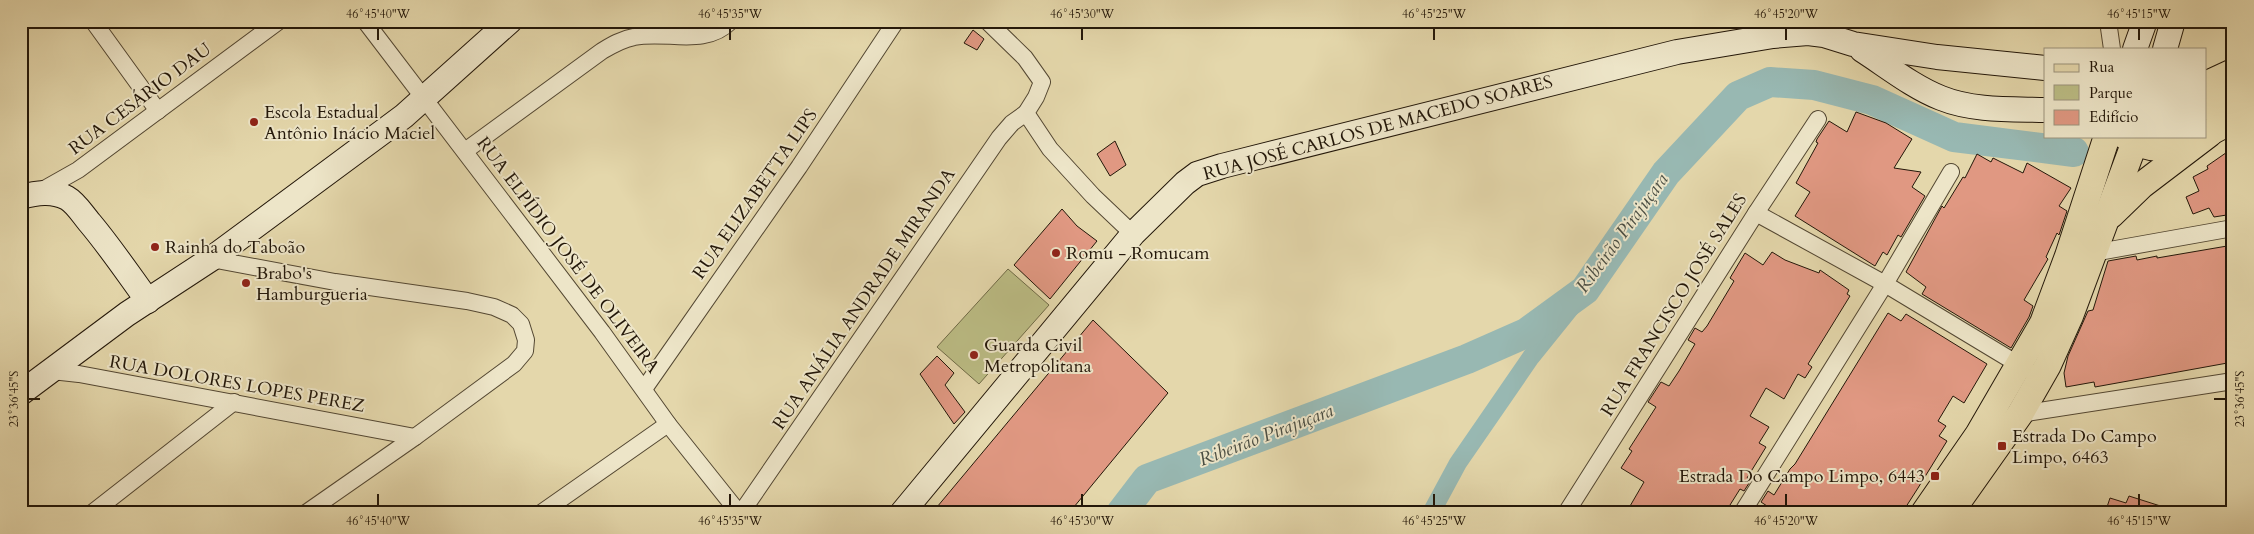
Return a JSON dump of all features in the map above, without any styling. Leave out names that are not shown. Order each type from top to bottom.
[{"type":"main road","points":[[2206,85],[2233,72]]},
{"type":"main road","points":[[2206,107],[2233,93]]},
{"type":"main road","points":[[2206,135],[2233,120]]},
{"type":"main road","points":[[2030,372],[2043,323],[2068,256],[2106,138]]},
{"type":"main road","points":[[1950,513],[2030,372],[2070,316],[2105,221],[2132,139],[2151,148],[2167,148],[2199,138]]},
{"type":"main road","points":[[2105,221],[2142,185],[2202,138]]},
{"type":"main road","points":[[1924,513],[1978,434],[2009,407]]},
{"type":"street","points":[[93,21],[158,111]]},
{"type":"street","name":"RUA CESÁRIO DAU","points":[[27,197],[78,170],[279,21]]},
{"type":"street","name":"RUA ELPÍDIO JOSÉ DE OLIVEIRA","points":[[365,21],[644,389],[668,424],[740,513]]},
{"type":"street","points":[[21,392],[127,314],[211,259],[424,100],[510,21]]},
{"type":"street","points":[[465,151],[602,51],[619,41],[634,37],[691,38],[724,29],[731,21]]},
{"type":"street","name":"RUA ELIZABETTA LIPS","points":[[644,389],[799,167],[896,21]]},
{"type":"street","points":[[987,21],[1025,58],[1042,82],[1036,97],[1026,113],[1050,150],[1093,196],[1133,234]]},
{"type":"street","points":[[2108,21],[2112,48]]},
{"type":"street","points":[[2135,48],[2145,21]]},
{"type":"street","points":[[2165,48],[2173,21]]},
{"type":"street","name":"RUA JOSÉ CARLOS DE MACEDO SOARES","points":[[902,513],[1133,234],[1185,183],[1198,174],[1222,166],[1708,45],[1808,33],[1824,35],[1853,44],[1937,57],[2044,68]]},
{"type":"street","name":"RUA JOSÉ CARLOS DE MACEDO SOARES","points":[[1853,44],[1925,89],[1958,103],[2044,110]]},
{"type":"street","points":[[1925,89],[1919,74],[1921,64],[1930,58],[1937,57]]},
{"type":"street","name":"RUA ANÁLIA ANDRADE MIRANDA","points":[[740,513],[1000,138],[1012,123],[1026,113]]},
{"type":"street","name":"RUA FRANCISCO JOSÉ SALES","points":[[1566,513],[1756,213],[1818,120]]},
{"type":"street","points":[[1742,513],[1885,284],[1951,172]]},
{"type":"street","points":[[27,197],[52,194],[66,198],[76,205],[109,246],[148,301]]},
{"type":"street","points":[[1756,213],[1885,284],[2030,372]]},
{"type":"street","points":[[2093,254],[2233,228]]},
{"type":"street","points":[[211,259],[335,282],[468,301],[494,307],[512,315],[521,324],[526,340],[524,351],[519,358],[497,377],[415,437],[306,513]]},
{"type":"street","name":"RUA DOLORES LOPES PEREZ","points":[[52,371],[79,374],[234,402],[415,437]]},
{"type":"street","points":[[2009,407],[2233,381]]},
{"type":"street","points":[[92,513],[234,402]]},
{"type":"street","points":[[541,513],[668,424]]},
{"type":"green space","points":[[1008,269],[1049,305],[979,384],[937,347]]},
{"type":"building","points":[[973,30],[984,39],[977,50],[964,43]]},
{"type":"building","points":[[1856,112],[1886,123],[1912,139],[1894,168],[1921,172],[1912,187],[1925,196],[1901,237],[1898,235],[1887,255],[1883,252],[1875,266],[1795,216],[1810,192],[1796,183],[1818,143],[1816,142],[1817,139],[1829,121],[1847,132]]},
{"type":"building","points":[[1115,141],[1126,165],[1110,176],[1097,154]]},
{"type":"building","points":[[2233,148],[2233,214],[2214,217],[2209,208],[2193,214],[2186,197],[2199,191],[2193,177],[2208,169],[2207,166]]},
{"type":"building","points":[[1977,154],[1991,162],[1993,158],[2023,173],[2027,163],[2071,188],[2059,206],[2067,211],[2059,235],[2057,233],[2046,257],[2048,259],[2024,300],[2033,306],[2029,317],[2011,348],[1922,294],[1926,287],[1906,272],[1942,206],[1944,208],[1963,177],[1965,178]]},
{"type":"building","name":"Romu - Romucam","points":[[1062,209],[1077,226],[1097,241],[1050,299],[1014,265]]},
{"type":"building","points":[[2233,245],[2233,362],[2095,387],[2094,382],[2066,387],[2064,373],[2068,356],[2088,311],[2093,310],[2108,261],[2136,256],[2137,260],[2157,256],[2157,258]]},
{"type":"building","points":[[1772,252],[1785,260],[1819,273],[1820,270],[1849,290],[1847,294],[1850,296],[1808,364],[1812,367],[1805,378],[1798,374],[1784,399],[1766,388],[1750,416],[1769,427],[1759,443],[1766,447],[1747,478],[1751,480],[1744,491],[1740,489],[1725,513],[1626,513],[1644,482],[1621,468],[1632,451],[1629,449],[1656,407],[1648,402],[1661,382],[1669,386],[1679,371],[1695,344],[1688,340],[1695,328],[1702,332],[1707,326],[1734,281],[1730,278],[1745,253],[1763,265]]},
{"type":"building","points":[[1888,313],[1901,321],[1906,314],[1987,364],[1964,403],[1953,396],[1938,421],[1946,426],[1939,436],[1947,441],[1902,513],[1767,513],[1770,508],[1761,502],[1768,491],[1774,495],[1795,464]]},
{"type":"building","points":[[1093,320],[1168,393],[1069,513],[932,513]]},
{"type":"building","points":[[937,356],[954,373],[945,385],[965,412],[954,424],[920,374]]},
{"type":"building","points":[[2129,496],[2173,510],[2173,513],[2105,513],[2110,498],[2126,503]]},
{"type":"waterway","name":"Ribeirão Pirajuçara","points":[[1121,513],[1147,479],[1467,359],[1526,333],[1585,290],[1666,173],[1738,96],[1770,82],[1814,85],[1872,100],[1954,137],[2074,152]]},
{"type":"waterway","points":[[1431,513],[1458,463],[1531,357],[1585,290]]},
{"type":"place","name":"Escola Estadual Antônio Inácio Maciel","points":[[254,122]]},
{"type":"place","name":"Rainha do Taboão","points":[[155,247]]},
{"type":"place","name":"Romu - Romucam","points":[[1056,253]]},
{"type":"place","name":"Brabo's Hamburgueria","points":[[246,283]]},
{"type":"place","name":"Guarda Civil Metropolitana","points":[[974,355]]},
{"type":"place","name":"Estrada Do Campo Limpo, 6463","points":[[2002,446]]},
{"type":"place","name":"Estrada Do Campo Limpo, 6443","points":[[1935,476]]}]
